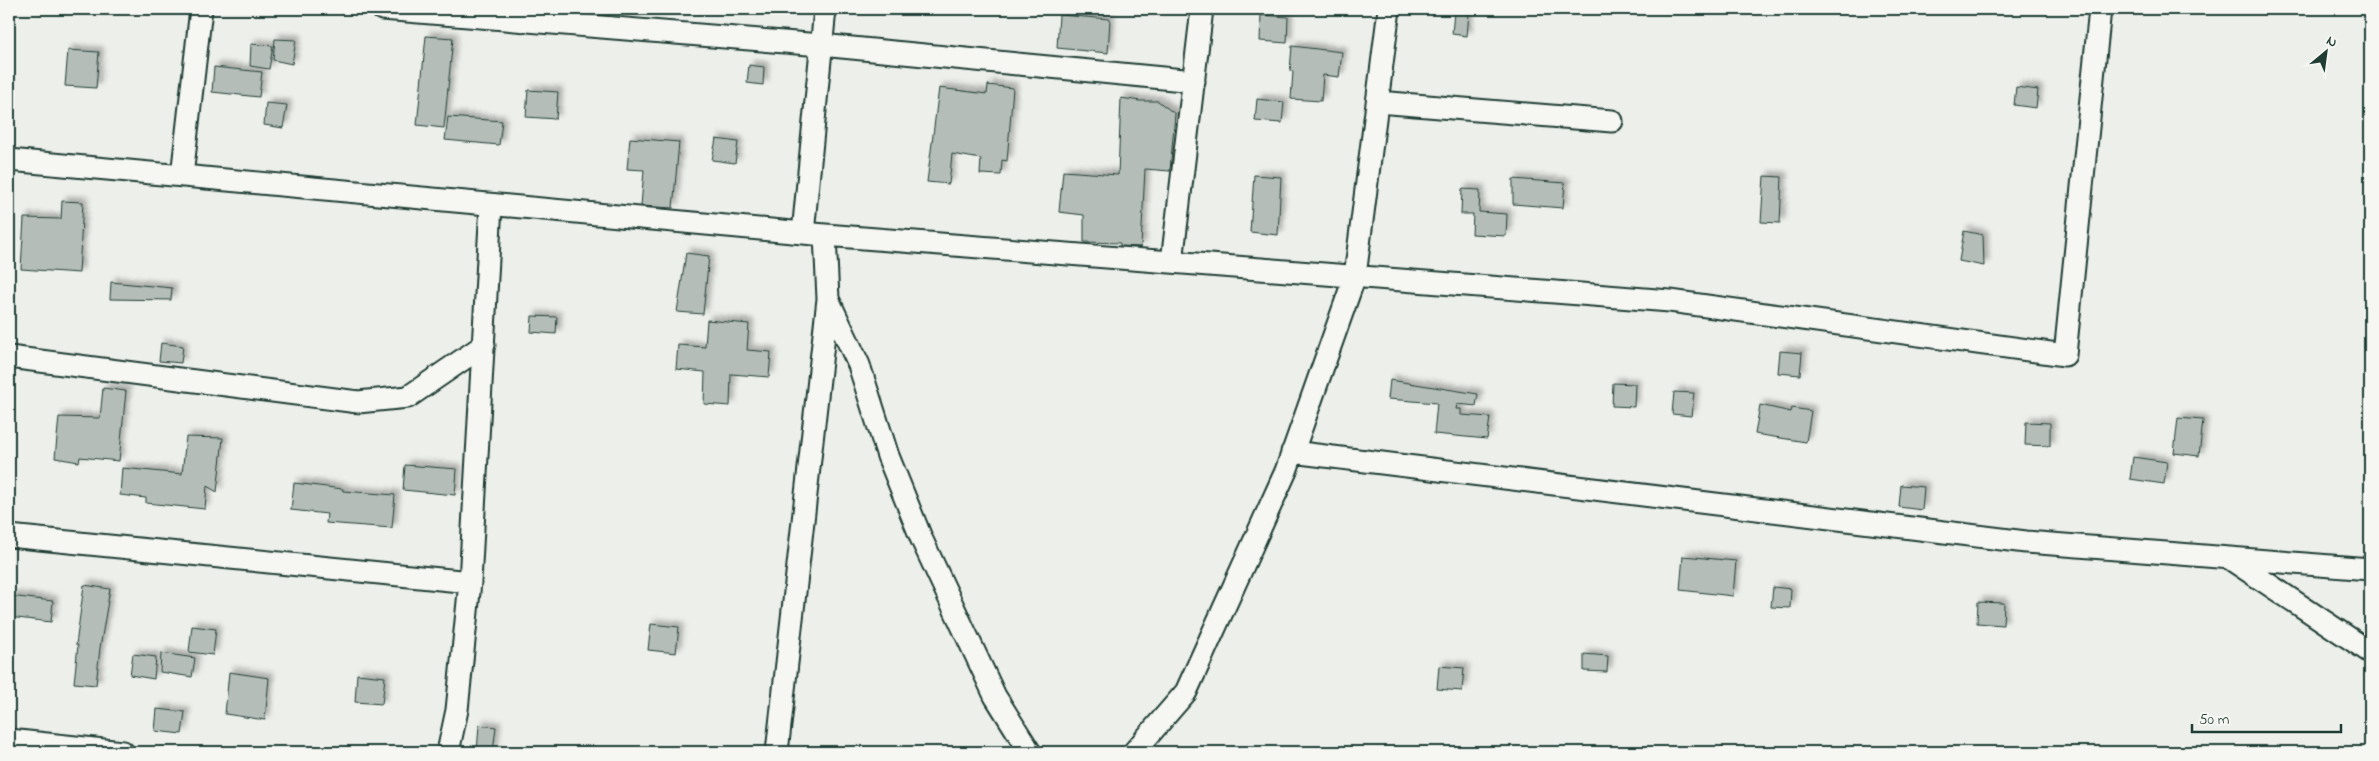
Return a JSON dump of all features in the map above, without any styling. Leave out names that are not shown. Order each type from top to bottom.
[{"type":"street","points":[[182,176],[201,9]]},
{"type":"street","points":[[382,9],[821,45],[1194,81]]},
{"type":"street","points":[[803,233],[825,9]]},
{"type":"street","points":[[1172,262],[1202,9]]},
{"type":"street","points":[[1134,752],[1186,692],[1292,452],[1355,276],[1389,9]]},
{"type":"street","points":[[9,160],[824,236],[1670,300],[2065,355],[2100,9]]},
{"type":"street","points":[[1378,102],[1612,121]]},
{"type":"street","points":[[448,752],[457,710],[470,582],[491,204]]},
{"type":"street","points":[[778,752],[828,299],[824,236]]},
{"type":"street","points":[[828,299],[859,365],[888,456],[922,540],[995,696],[1030,752]]},
{"type":"street","points":[[9,358],[358,402],[408,398],[484,345]]},
{"type":"street","points":[[1292,452],[2026,542],[2370,570]]},
{"type":"street","points":[[9,536],[470,582]]},
{"type":"street","points":[[2229,558],[2370,652]]},
{"type":"street","points":[[9,740],[123,752]]},
{"type":"building","points":[[1454,12],[1469,13],[1467,36],[1452,34]]},
{"type":"building","points":[[1059,15],[1110,19],[1108,53],[1057,48]]},
{"type":"building","points":[[1261,15],[1288,17],[1287,43],[1260,41]]},
{"type":"building","points":[[426,36],[453,38],[444,128],[417,125]]},
{"type":"building","points":[[275,39],[296,40],[292,64],[273,60]]},
{"type":"building","points":[[251,44],[273,46],[269,69],[250,66]]},
{"type":"building","points":[[1292,46],[1342,52],[1339,77],[1323,75],[1321,101],[1291,99],[1293,72],[1290,71]]},
{"type":"building","points":[[68,50],[99,52],[96,88],[65,86]]},
{"type":"building","points":[[749,65],[764,67],[763,85],[747,83]]},
{"type":"building","points":[[214,67],[262,72],[259,97],[212,92]]},
{"type":"building","points":[[988,85],[1013,88],[1007,161],[1002,160],[1001,175],[980,174],[981,159],[952,154],[949,184],[927,182],[939,88],[987,94]]},
{"type":"building","points":[[2016,87],[2038,90],[2036,108],[2014,105]]},
{"type":"building","points":[[528,90],[558,92],[556,119],[526,117]]},
{"type":"building","points":[[1121,98],[1158,101],[1175,114],[1170,171],[1145,169],[1141,247],[1120,246],[1120,243],[1084,242],[1084,215],[1059,212],[1063,171],[1118,175]]},
{"type":"building","points":[[1257,99],[1284,102],[1282,123],[1255,121]]},
{"type":"building","points":[[266,103],[287,105],[283,128],[264,125]]},
{"type":"building","points":[[448,117],[502,121],[499,145],[445,140]]},
{"type":"building","points":[[630,138],[679,142],[673,208],[641,206],[644,170],[627,169]]},
{"type":"building","points":[[716,139],[738,142],[735,163],[712,160]]},
{"type":"building","points":[[1254,175],[1281,177],[1278,235],[1250,232]]},
{"type":"building","points":[[1764,176],[1782,177],[1780,223],[1761,222]]},
{"type":"building","points":[[1513,179],[1565,183],[1563,208],[1513,204]]},
{"type":"building","points":[[1462,189],[1480,190],[1479,212],[1507,214],[1506,236],[1472,234],[1473,214],[1461,214]]},
{"type":"building","points":[[62,201],[83,202],[79,273],[21,269],[24,218],[61,219]]},
{"type":"building","points":[[1964,231],[1983,235],[1984,266],[1959,261]]},
{"type":"building","points":[[686,253],[709,256],[703,314],[677,312]]},
{"type":"building","points":[[111,282],[172,288],[171,300],[110,299]]},
{"type":"building","points":[[532,316],[557,317],[556,334],[531,332]]},
{"type":"building","points":[[707,320],[749,324],[747,350],[771,352],[769,377],[731,374],[730,406],[704,404],[705,372],[676,369],[678,345],[705,347]]},
{"type":"building","points":[[161,343],[183,346],[181,363],[159,361]]},
{"type":"building","points":[[1780,351],[1802,353],[1800,375],[1778,373]]},
{"type":"building","points":[[1390,380],[1478,394],[1476,406],[1457,404],[1456,409],[1461,409],[1461,415],[1490,417],[1487,439],[1434,434],[1437,403],[1388,399]]},
{"type":"building","points":[[1613,383],[1635,384],[1634,407],[1612,406]]},
{"type":"building","points":[[103,388],[126,391],[119,461],[80,457],[79,462],[55,458],[59,417],[100,418]]},
{"type":"building","points":[[1674,392],[1694,393],[1691,416],[1672,414]]},
{"type":"building","points":[[1760,405],[1791,412],[1792,408],[1811,411],[1806,442],[1755,434]]},
{"type":"building","points":[[2178,418],[2203,420],[2199,456],[2174,453]]},
{"type":"building","points":[[2026,422],[2050,423],[2050,446],[2025,445]]},
{"type":"building","points":[[186,437],[223,438],[217,492],[207,486],[205,509],[146,503],[146,498],[120,495],[122,468],[182,474]]},
{"type":"building","points":[[2133,457],[2167,462],[2164,484],[2130,479]]},
{"type":"building","points":[[405,465],[457,469],[455,495],[403,490]]},
{"type":"building","points":[[294,483],[343,489],[343,491],[395,495],[392,528],[326,523],[327,514],[291,510]]},
{"type":"building","points":[[1901,485],[1924,487],[1922,510],[1899,507]]},
{"type":"building","points":[[1683,556],[1736,561],[1733,596],[1680,590]]},
{"type":"building","points":[[84,585],[110,589],[96,685],[74,683],[78,645],[76,645]]},
{"type":"building","points":[[1773,587],[1791,589],[1790,608],[1771,607]]},
{"type":"building","points":[[9,596],[53,601],[51,622],[9,617]]},
{"type":"building","points":[[1978,602],[2004,603],[2003,625],[1977,623]]},
{"type":"building","points":[[651,624],[679,627],[676,653],[648,650]]},
{"type":"building","points":[[192,626],[216,629],[213,655],[189,652]]},
{"type":"building","points":[[161,653],[195,658],[192,677],[160,672]]},
{"type":"building","points":[[133,654],[156,657],[154,679],[130,675]]},
{"type":"building","points":[[1584,654],[1608,656],[1607,672],[1584,671]]},
{"type":"building","points":[[1439,666],[1464,668],[1462,691],[1437,689]]},
{"type":"building","points":[[229,672],[269,678],[265,720],[225,714]]},
{"type":"building","points":[[357,674],[385,677],[382,704],[355,702]]},
{"type":"building","points":[[157,709],[185,712],[182,734],[155,731]]},
{"type":"building","points":[[479,725],[496,727],[493,752],[477,752]]}]
